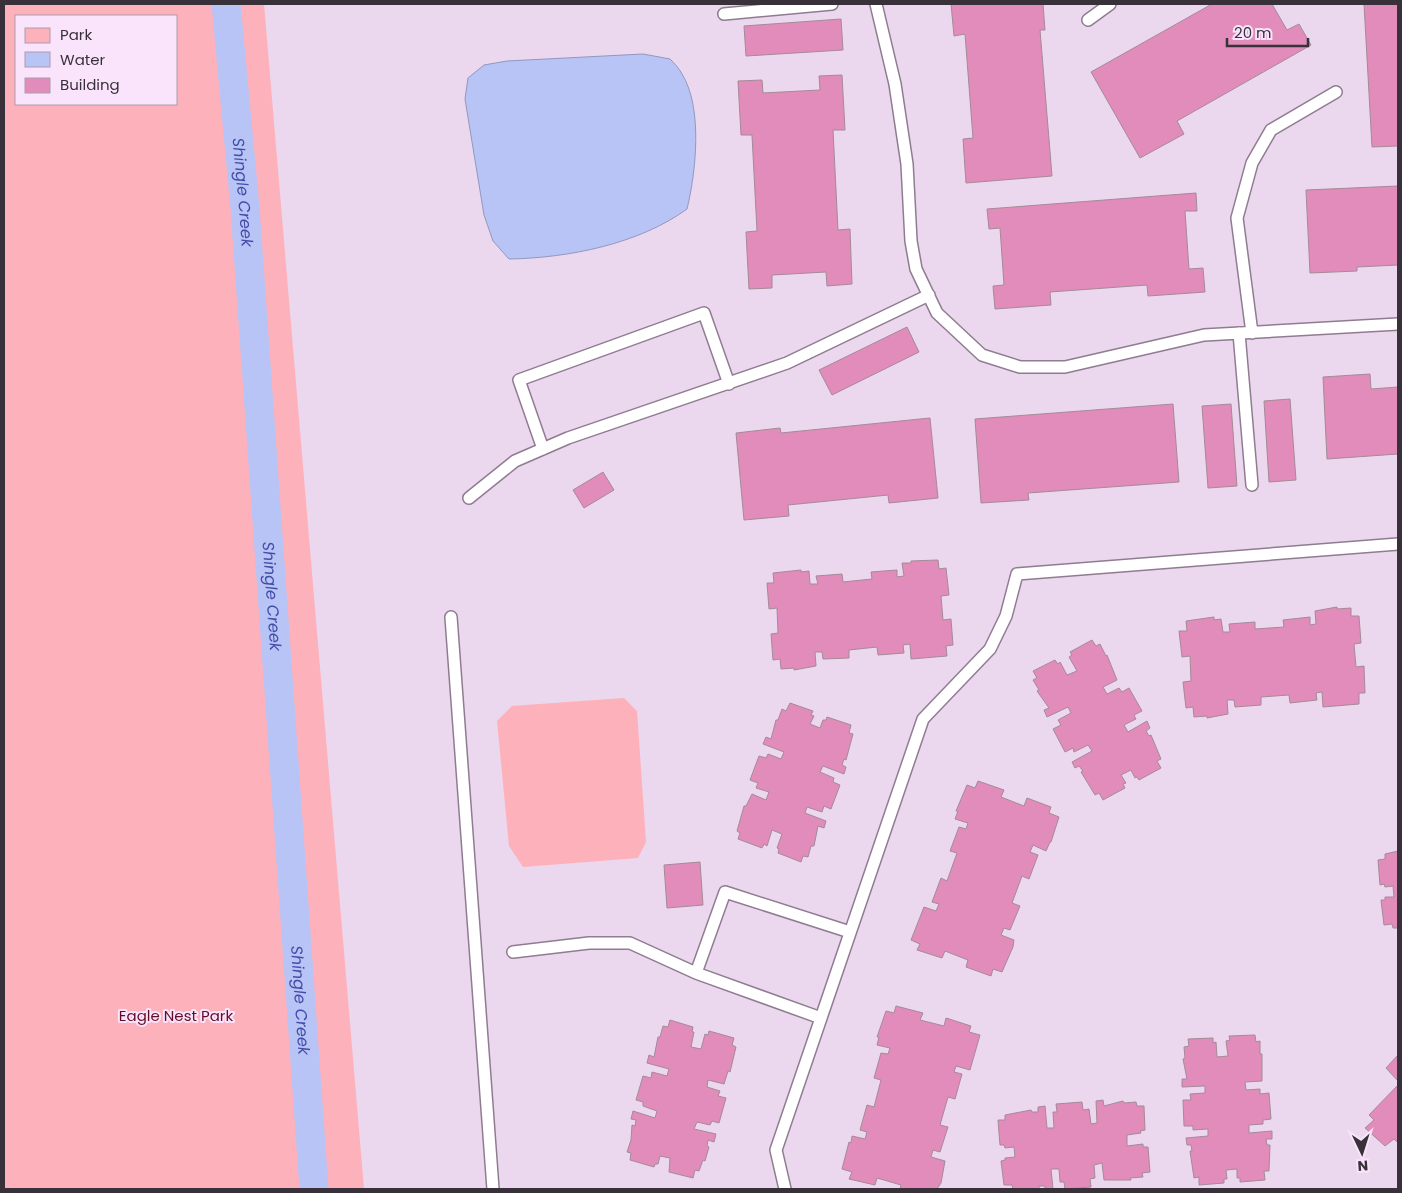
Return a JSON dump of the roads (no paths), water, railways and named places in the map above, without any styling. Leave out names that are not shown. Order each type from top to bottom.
[{"type":"lane","points":[[724,14],[832,4]]},
{"type":"lane","points":[[876,4],[895,84],[904,146],[916,268],[937,313],[982,355],[1020,367],[1065,367],[1204,335],[1398,324]]},
{"type":"lane","points":[[1088,20],[1110,4]]},
{"type":"lane","points":[[1252,332],[1237,218],[1252,163],[1271,130],[1336,92]]},
{"type":"lane","points":[[469,498],[515,461],[568,438],[787,363],[929,295]]},
{"type":"lane","points":[[543,449],[519,380],[704,313],[729,384]]},
{"type":"lane","points":[[1239,333],[1252,485]]},
{"type":"lane","points":[[785,1189],[776,1150],[923,719],[990,649],[1006,616],[1017,574],[1398,544]]},
{"type":"lane","points":[[451,617],[493,1189]]},
{"type":"lane","points":[[696,973],[725,892],[850,932]]},
{"type":"lane","points":[[513,952],[589,943],[630,943],[696,973],[821,1018]]},
{"type":"water","points":[[643,54],[670,59],[681,72],[689,88],[693,104],[696,140],[693,177],[687,209],[647,231],[602,247],[555,256],[509,259],[493,241],[484,215],[465,99],[468,78],[484,65],[507,61]]},
{"type":"waterway","name":"Shingle Creek","points":[[226,4],[245,208],[314,1189]]},
{"type":"park label","name":"Eagle Nest Park","points":[[176,1016]]}]
